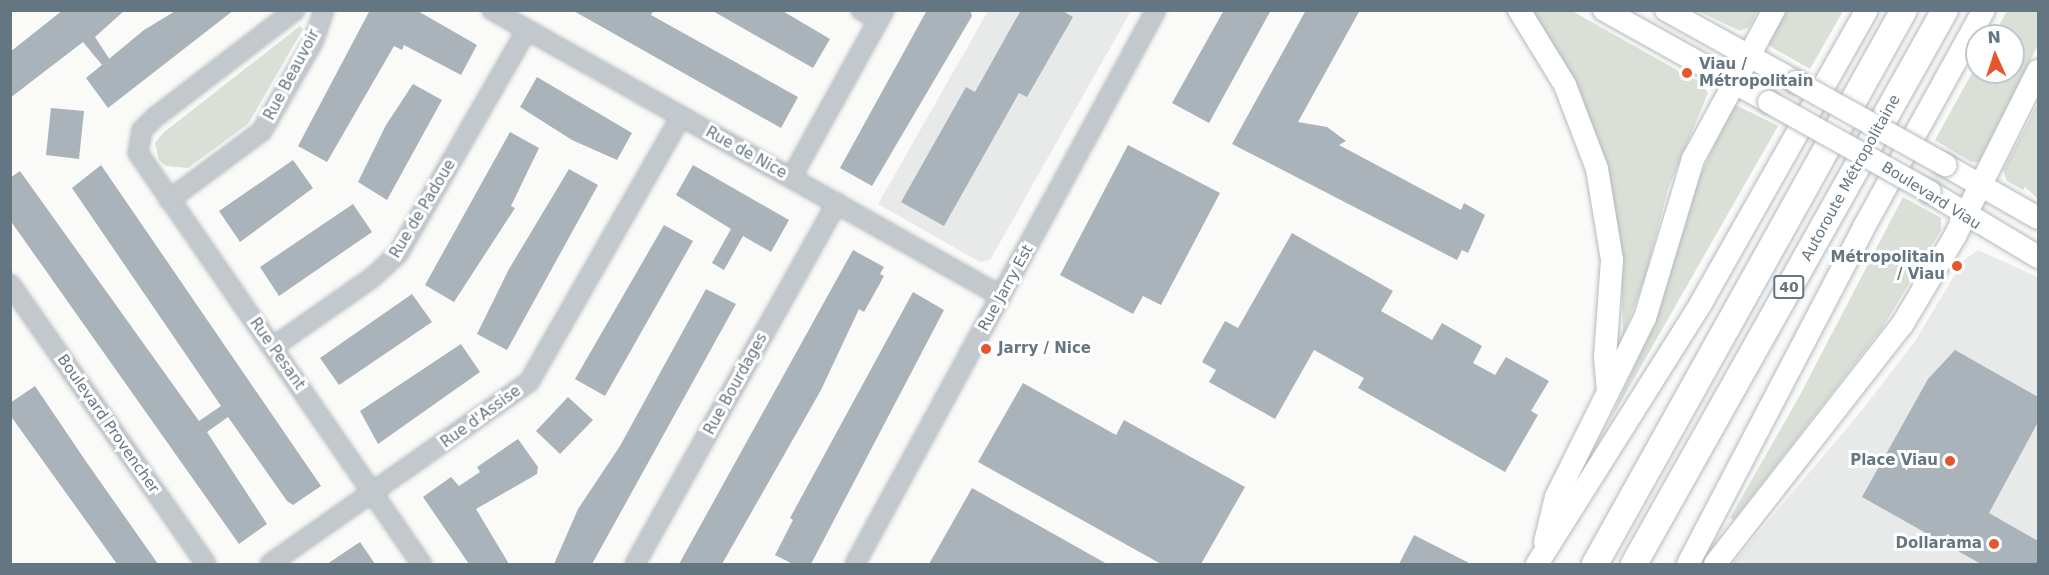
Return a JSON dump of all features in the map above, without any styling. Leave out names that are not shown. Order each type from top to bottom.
[{"type":"highway","name":"40","points":[[1595,564],[1904,10]]},
{"type":"highway","name":"Autoroute Métropolitaine","points":[[1634,564],[1945,10]]},
{"type":"main road","points":[[1519,10],[1572,99],[1597,169],[1612,260],[1605,357],[1608,392]]},
{"type":"main road","name":"Boulevard Viau","points":[[1604,10],[1930,192],[2038,257]]},
{"type":"main road","name":"Boulevard Viau","points":[[1665,10],[2038,218]]},
{"type":"main road","points":[[1540,560],[1556,496],[1648,310],[1694,159],[1733,81],[1774,10]]},
{"type":"main road","points":[[1540,560],[1689,325],[1867,10]]},
{"type":"main road","points":[[1688,564],[1864,227],[1984,10]]},
{"type":"main road","points":[[1715,564],[1889,344],[1965,215],[2038,71]]},
{"type":"street","name":"Rue Beauvoir","points":[[138,141],[153,119],[295,10]]},
{"type":"street","name":"Rue Beauvoir","points":[[169,200],[262,130],[313,42],[324,10]]},
{"type":"street","name":"Rue de Nice","points":[[492,10],[1001,296]]},
{"type":"street","points":[[791,178],[881,15],[861,10]]},
{"type":"street","name":"Rue Jarry Est","points":[[855,564],[1156,10]]},
{"type":"street","name":"Rue de Padoue","points":[[273,347],[373,277],[398,254],[527,30]]},
{"type":"street","name":"Rue d'Assise","points":[[270,564],[373,495],[529,382],[681,117]]},
{"type":"street","name":"Rue Pesant","points":[[138,141],[138,153],[169,200],[422,564]]},
{"type":"street","name":"Rue Bourdages","points":[[635,564],[837,204]]},
{"type":"street","name":"Boulevard Provencher","points":[[10,284],[206,564]]},
{"type":"shaded area","points":[[988,11],[1131,11],[990,260],[980,262],[878,204]]},
{"type":"shaded area","points":[[1531,11],[1572,11],[1677,70],[1684,78],[1686,75],[1700,82],[1708,93],[1668,189],[1645,278],[1623,336],[1621,253],[1602,150],[1576,85]]},
{"type":"shaded area","points":[[1698,11],[1758,11],[1749,27],[1740,31]]},
{"type":"shaded area","points":[[1785,11],[1843,11],[1810,69],[1766,44]]},
{"type":"shaded area","points":[[2007,11],[2038,11],[2038,45],[2025,71],[2025,24],[2000,24]]},
{"type":"shaded area","points":[[300,26],[303,29],[248,124],[188,168],[166,166],[159,160],[155,143],[163,133]]},
{"type":"shaded area","points":[[1966,84],[2018,84],[1979,162],[1971,162],[1935,140]]},
{"type":"shaded area","points":[[2038,103],[2038,199],[2025,187],[2023,190],[2007,181],[2003,170]]},
{"type":"shaded area","points":[[1734,104],[1778,126],[1607,426],[1655,321],[1698,180]]},
{"type":"shaded area","points":[[1903,197],[1941,218],[1941,230],[1883,327],[1734,520],[1730,518],[1800,395]]},
{"type":"shaded area","points":[[1978,250],[2038,277],[2038,564],[1732,564],[1863,409],[1915,341],[1963,261]]},
{"type":"building","points":[[63,10],[125,10],[95,37],[110,60],[102,65],[83,42],[10,98],[10,52]]},
{"type":"building","points":[[177,10],[234,10],[108,108],[86,78],[144,30]]},
{"type":"building","points":[[370,10],[416,10],[477,45],[461,75],[404,45],[402,50],[394,46],[327,162],[298,146]]},
{"type":"building","points":[[572,10],[654,10],[651,15],[798,97],[781,128]]},
{"type":"building","points":[[711,10],[781,10],[830,39],[813,68]]},
{"type":"building","points":[[927,10],[970,10],[972,16],[872,186],[840,168]]},
{"type":"building","points":[[1021,10],[1061,10],[1073,17],[1027,97],[1019,93],[944,226],[901,202],[966,87],[975,92]]},
{"type":"building","points":[[1224,10],[1271,10],[1209,123],[1172,103]]},
{"type":"building","points":[[1306,10],[1360,10],[1298,122],[1327,127],[1346,141],[1339,145],[1461,210],[1464,203],[1485,215],[1468,253],[1462,250],[1457,260],[1232,144]]},
{"type":"building","points":[[537,77],[632,133],[617,160],[572,140],[520,107]]},
{"type":"building","points":[[413,84],[442,100],[387,200],[358,182],[386,125]]},
{"type":"building","points":[[51,108],[84,111],[79,159],[46,155]]},
{"type":"building","points":[[510,132],[539,148],[511,206],[515,208],[454,302],[425,285]]},
{"type":"building","points":[[1128,145],[1220,193],[1161,305],[1143,296],[1133,314],[1060,275]]},
{"type":"building","points":[[293,160],[313,188],[240,242],[219,211]]},
{"type":"building","points":[[101,165],[321,486],[293,505],[287,501],[228,417],[207,432],[267,524],[239,544],[10,220],[10,178],[20,171],[199,421],[221,406],[72,188]]},
{"type":"building","points":[[693,165],[789,220],[771,252],[743,236],[724,270],[712,263],[731,229],[676,195]]},
{"type":"building","points":[[569,169],[598,185],[507,350],[477,334],[509,269]]},
{"type":"building","points":[[353,204],[372,232],[279,296],[260,267]]},
{"type":"building","points":[[664,225],[693,241],[605,396],[575,379]]},
{"type":"building","points":[[1292,233],[1393,291],[1381,311],[1432,340],[1442,323],[1482,346],[1473,363],[1495,375],[1506,357],[1549,381],[1531,411],[1538,415],[1505,472],[1358,388],[1364,378],[1314,350],[1275,419],[1209,382],[1216,370],[1202,362],[1225,321],[1238,328]]},
{"type":"building","points":[[853,250],[884,267],[880,274],[884,276],[864,312],[859,309],[821,390],[722,564],[679,564]]},
{"type":"building","points":[[706,289],[736,304],[592,564],[554,564],[578,509],[620,446]]},
{"type":"building","points":[[913,292],[944,310],[811,564],[793,564],[775,555],[793,520],[790,518]]},
{"type":"building","points":[[412,294],[432,322],[339,385],[320,358]]},
{"type":"building","points":[[461,344],[480,372],[378,444],[360,411]]},
{"type":"building","name":"Place Viau","points":[[1955,350],[2038,397],[2038,422],[1989,513],[2038,541],[2038,564],[1981,564],[1862,497],[1928,379]]},
{"type":"building","points":[[1023,383],[1116,435],[1124,420],[1245,487],[1201,564],[1161,564],[978,462]]},
{"type":"building","points":[[35,386],[158,564],[117,564],[10,415],[10,403]]},
{"type":"building","points":[[568,397],[593,420],[560,454],[536,431]]},
{"type":"building","points":[[518,439],[538,467],[537,474],[476,509],[509,564],[469,564],[423,497],[451,477],[459,486],[480,472],[477,467]]},
{"type":"building","points":[[972,488],[1107,564],[929,564]]},
{"type":"building","points":[[1414,535],[1471,564],[1399,564]]},
{"type":"building","points":[[360,542],[375,564],[327,564]]},
{"type":"place","name":"Viau / Métropolitain","points":[[1687,73]]},
{"type":"place","name":"Métropolitain / Viau","points":[[1957,266]]},
{"type":"place","name":"Jarry / Nice","points":[[986,349]]},
{"type":"place","name":"Place Viau","points":[[1950,461]]},
{"type":"place","name":"Dollarama","points":[[1994,544]]}]
